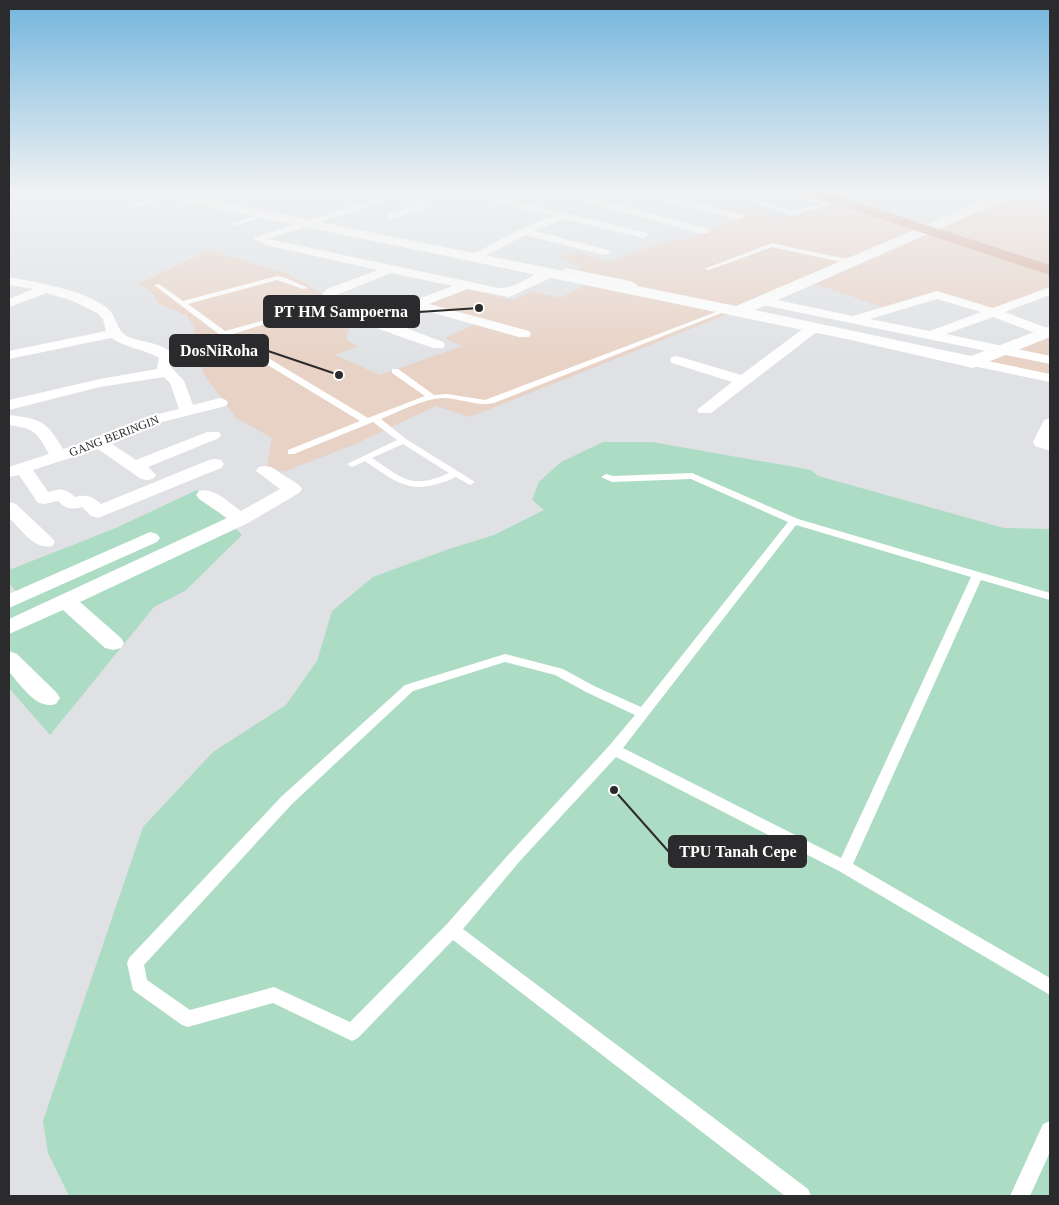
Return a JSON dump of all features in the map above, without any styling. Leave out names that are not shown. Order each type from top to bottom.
[{"type":"main road","points":[[985,249],[1050,270]]},
{"type":"street","points":[[298,249],[509,293],[551,273]]},
{"type":"street","points":[[431,249],[631,290],[743,308],[855,320],[1050,360]]},
{"type":"street","points":[[474,258],[490,249]]},
{"type":"street","points":[[593,249],[604,252]]},
{"type":"street","points":[[743,308],[881,249]]},
{"type":"street","points":[[390,269],[331,292],[327,296],[344,310],[438,345]]},
{"type":"street","points":[[9,281],[48,288],[94,305],[108,317],[113,333],[123,340],[152,348],[167,356],[163,368],[177,381],[187,410]]},
{"type":"street","points":[[467,285],[422,302],[424,306],[524,334]]},
{"type":"street","points":[[9,303],[48,288]]},
{"type":"street","points":[[932,335],[1050,291]]},
{"type":"street","points":[[855,320],[933,295],[993,312],[1048,332]]},
{"type":"street","points":[[743,308],[813,328],[1050,378]]},
{"type":"street","points":[[704,410],[813,328]]},
{"type":"street","points":[[973,362],[1048,332]]},
{"type":"street","points":[[9,356],[102,338],[113,333]]},
{"type":"street","points":[[677,360],[744,381]]},
{"type":"street","points":[[9,406],[100,383],[168,372]]},
{"type":"street","name":"GANG BERINGIN","points":[[16,471],[100,442],[152,420],[220,403]]},
{"type":"street","points":[[9,420],[30,423],[43,430],[59,456]]},
{"type":"street","points":[[1049,426],[1041,442],[1050,446]]},
{"type":"street","points":[[136,466],[213,435]]},
{"type":"street","points":[[100,442],[136,466],[162,487]]},
{"type":"street","points":[[16,471],[44,499],[61,494],[72,504],[85,500],[98,512],[215,464]]},
{"type":"street","points":[[9,627],[241,519],[293,489],[265,471]]},
{"type":"street","points":[[205,494],[241,519]]},
{"type":"street","points":[[9,508],[44,542]]},
{"type":"street","points":[[9,602],[150,538]]},
{"type":"street","points":[[66,601],[113,643]]},
{"type":"street","points":[[9,659],[48,698]]},
{"type":"lane","points":[[707,269],[761,249]]},
{"type":"lane","points":[[792,249],[851,262]]},
{"type":"lane","points":[[566,270],[635,285],[631,290]]},
{"type":"lane","points":[[184,303],[277,278],[305,288]]},
{"type":"lane","points":[[157,285],[224,334],[371,420],[470,482]]},
{"type":"lane","points":[[224,334],[314,307]]},
{"type":"lane","points":[[291,452],[433,398],[450,397],[485,402],[743,308]]},
{"type":"lane","points":[[394,371],[433,398]]},
{"type":"lane","points":[[352,464],[403,441]]},
{"type":"lane","points":[[366,458],[400,481],[419,487],[441,481],[456,474]]},
{"type":"lane","points":[[606,477],[612,479],[692,476],[794,521],[1050,597]]},
{"type":"lane","points":[[643,713],[590,689],[560,672],[505,658],[409,688],[288,800],[135,963],[139,984],[188,1019],[274,995],[352,1032],[452,930],[514,858],[614,750],[794,521]]},
{"type":"lane","points":[[844,867],[976,576]]},
{"type":"lane","points":[[614,750],[844,867],[1050,987]]},
{"type":"lane","points":[[452,930],[801,1196]]},
{"type":"lane","points":[[1020,1196],[1050,1131]]},
{"type":"shaded area","points":[[645,249],[1050,249],[1050,288],[986,310],[934,292],[886,308],[814,284],[728,314],[470,417],[436,406],[353,445],[283,472],[267,466],[272,438],[236,418],[205,376],[191,341],[195,328],[186,315],[159,304],[151,291],[138,284],[209,250],[288,274],[321,293],[351,324],[346,339],[357,347],[335,355],[380,375],[462,346],[445,338],[477,323],[421,306],[462,288],[513,300],[532,291],[560,298],[591,282],[560,275],[583,267],[558,258],[576,252],[607,262]]},
{"type":"shaded area","points":[[1050,330],[1050,378],[979,362],[1000,350]]},
{"type":"green space","points":[[603,442],[652,442],[811,470],[818,476],[1004,528],[1050,529],[1050,1196],[69,1196],[48,1153],[43,1121],[143,827],[213,752],[286,705],[317,661],[332,611],[373,577],[446,550],[494,535],[544,510],[532,500],[539,482],[561,462]]},
{"type":"green space","points":[[197,490],[242,535],[185,591],[154,607],[50,735],[9,688],[9,598],[18,594],[9,583],[9,570],[116,528]]},
{"type":"place","name":"PT HM Sampoerna","points":[[479,308]]},
{"type":"place","name":"DosNiRoha","points":[[339,375]]},
{"type":"place","name":"TPU Tanah Cepe","points":[[614,790]]}]
